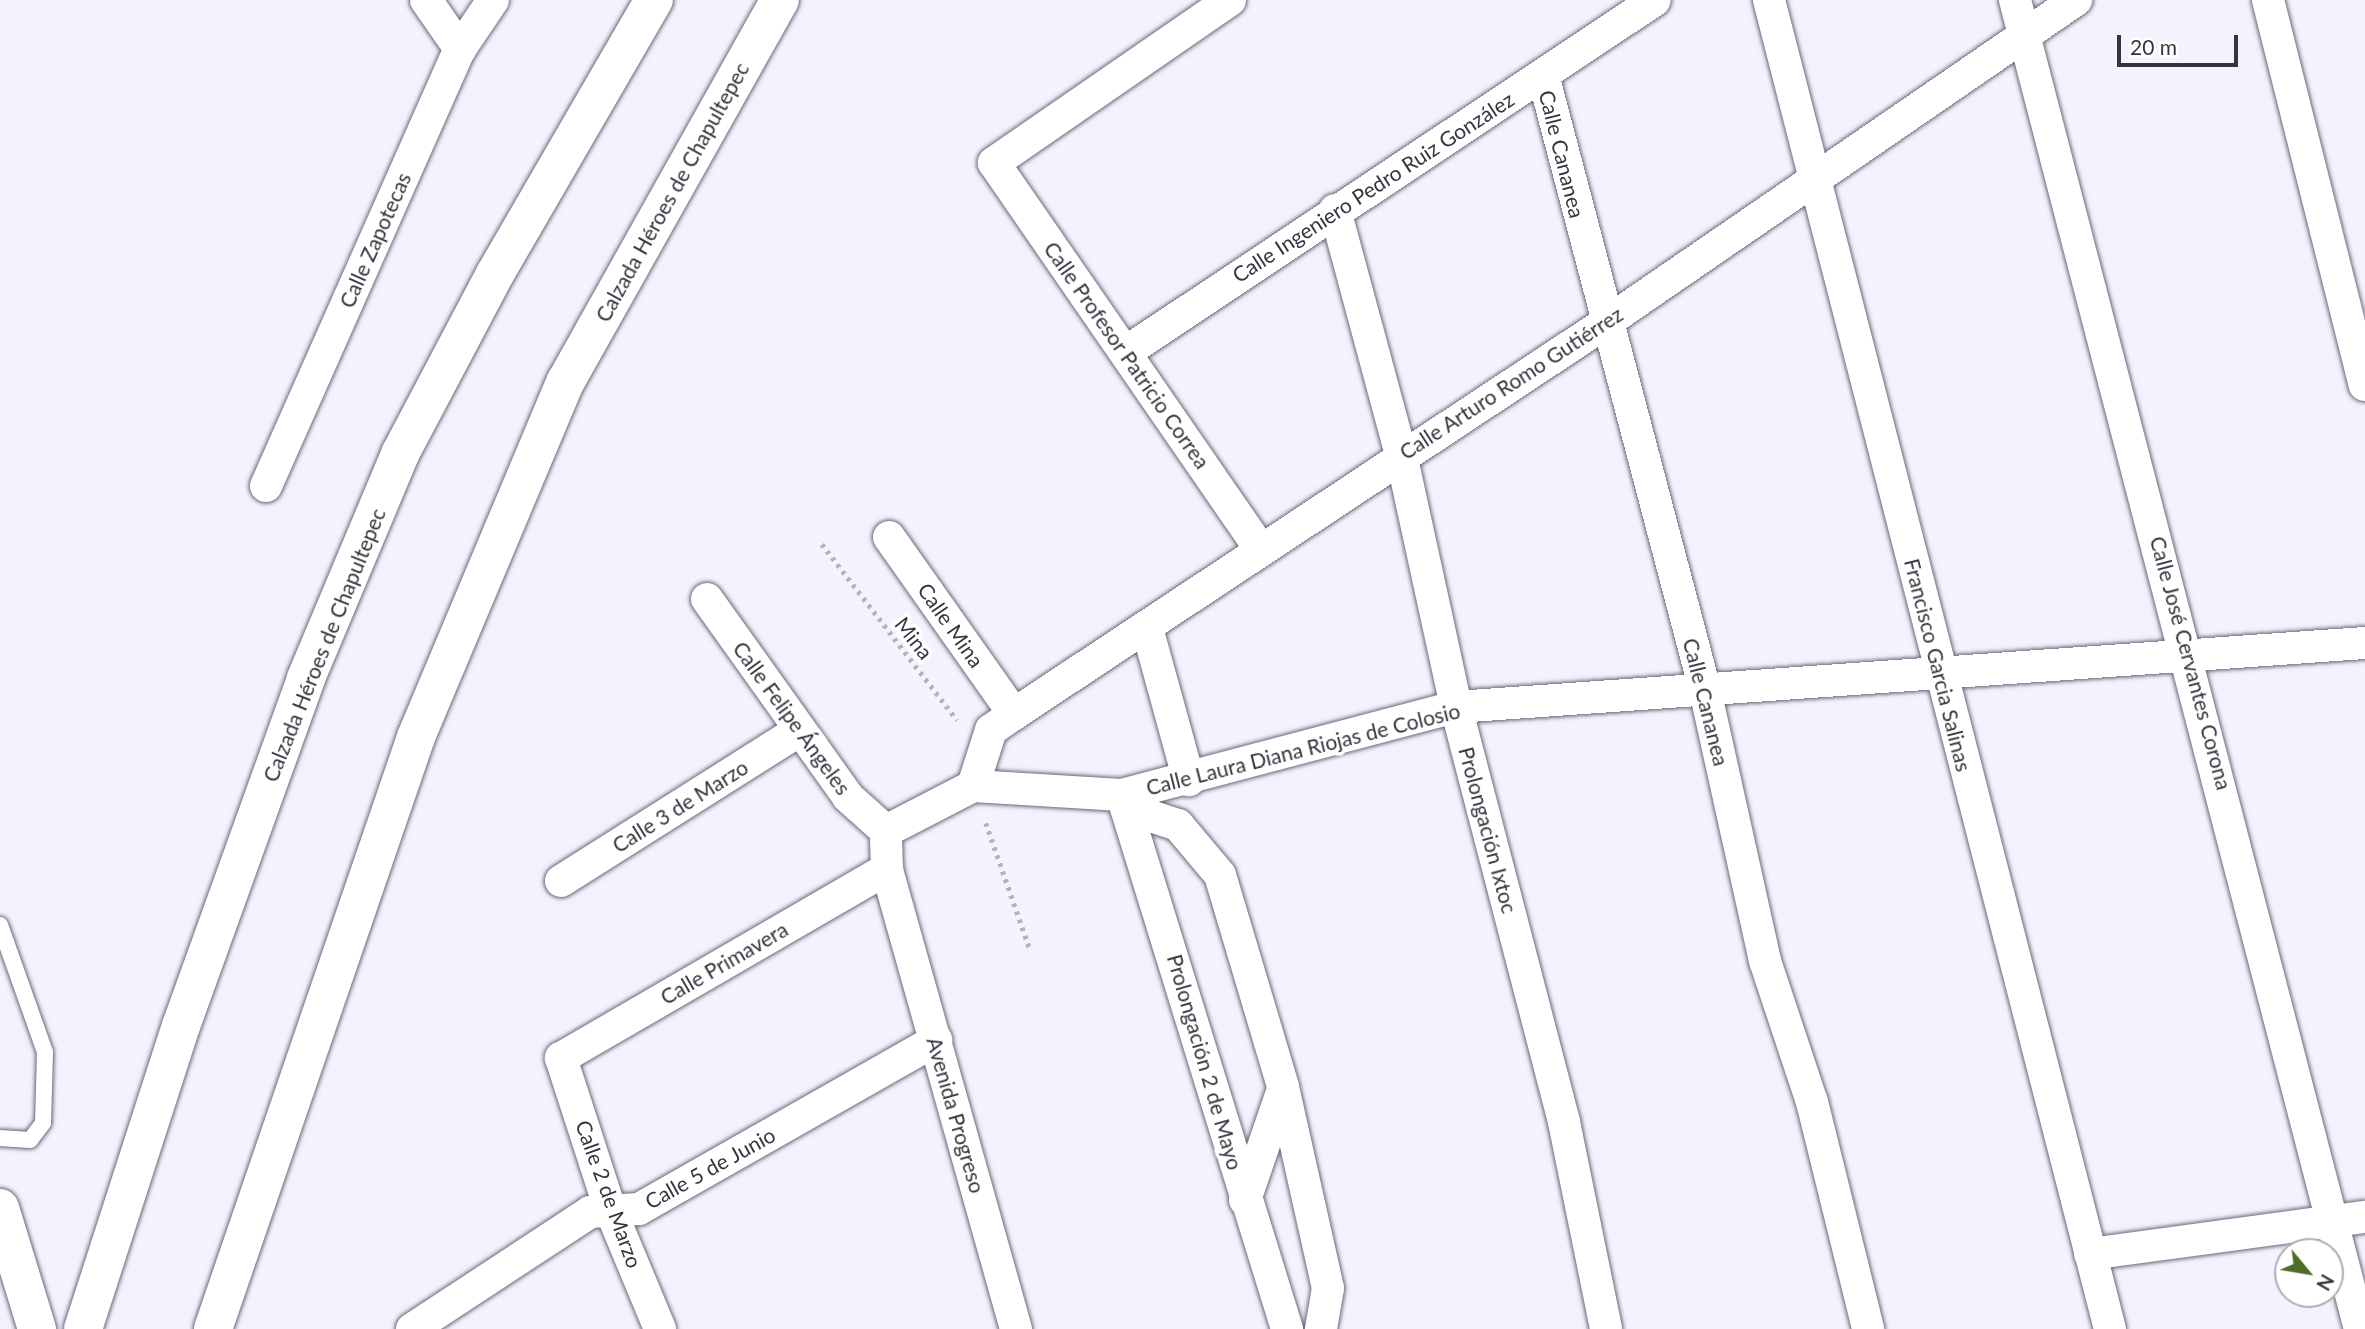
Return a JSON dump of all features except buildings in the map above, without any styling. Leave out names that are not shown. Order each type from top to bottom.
[{"type":"main road","name":"Calzada Héroes de Chapultepec","points":[[83,1329],[181,1026],[306,678],[400,454],[495,274],[654,0]]},
{"type":"main road","name":"Calzada Héroes de Chapultepec","points":[[213,1329],[416,737],[561,394],[779,0]]},
{"type":"main road","points":[[0,1208],[37,1329]]},
{"type":"street","points":[[426,0],[460,49]]},
{"type":"street","name":"Calle Zapotecas","points":[[266,486],[460,49],[493,0]]},
{"type":"street","name":"Calle Profesor Patricio Correa","points":[[1230,0],[994,163],[1259,547]]},
{"type":"street","name":"Calle Ingeniero Pedro Ruiz González","points":[[1126,352],[1335,210],[1655,0]]},
{"type":"street","name":"Francisco Garcia Salinas","points":[[1769,0],[2110,1329]]},
{"type":"street","name":"Calle José Cervantes Corona","points":[[2015,0],[2189,653],[2350,1218],[2360,1329]]},
{"type":"street","name":"Calle Arturo Romo Gutiérrez","points":[[973,786],[981,751],[991,730],[1147,628],[1259,547],[1604,324],[1817,180],[2024,32],[2076,0]]},
{"type":"street","points":[[2267,0],[2365,385]]},
{"type":"street","name":"Calle Cananea","points":[[1543,75],[1604,324],[1705,690],[1765,961],[1812,1102],[1868,1329]]},
{"type":"street","name":"Prolongación Ixtoc","points":[[1335,210],[1401,454],[1456,707],[1564,1122],[1606,1329]]},
{"type":"street","name":"Calle Mina","points":[[889,537],[1014,714]]},
{"type":"street","name":"Calle Felipe Ángeles","points":[[707,599],[848,797],[886,831]]},
{"type":"street","points":[[1147,628],[1189,780]]},
{"type":"street","name":"Calle Laura Diana Riojas de Colosio","points":[[1124,801],[1189,780],[1456,707],[1939,670],[2365,643]]},
{"type":"street","name":"Calle 3 de Marzo","points":[[561,881],[799,731]]},
{"type":"street","points":[[886,831],[973,786],[1124,801],[1178,825],[1220,875],[1283,1087],[1328,1288],[1321,1329]]},
{"type":"street","name":"Prolongación 2 de Mayo","points":[[1124,801],[1287,1329]]},
{"type":"street","name":"Avenida Progreso","points":[[886,831],[887,869],[1016,1329]]},
{"type":"street","name":"Calle Primavera","points":[[561,1058],[887,869]]},
{"type":"street","name":"Calle 5 de Junio","points":[[412,1329],[590,1212],[639,1209],[936,1040]]},
{"type":"street","name":"Calle 2 de Marzo","points":[[561,1058],[610,1209],[660,1329]]},
{"type":"street","points":[[1245,1200],[1283,1087]]},
{"type":"street","points":[[2090,1254],[2350,1218]]},
{"type":"lane","points":[[0,925],[45,1052],[43,1123],[30,1140],[0,1138]]},
{"type":"path","name":"Mina","points":[[822,544],[981,751]]},
{"type":"path","points":[[973,786],[1030,949]]}]
